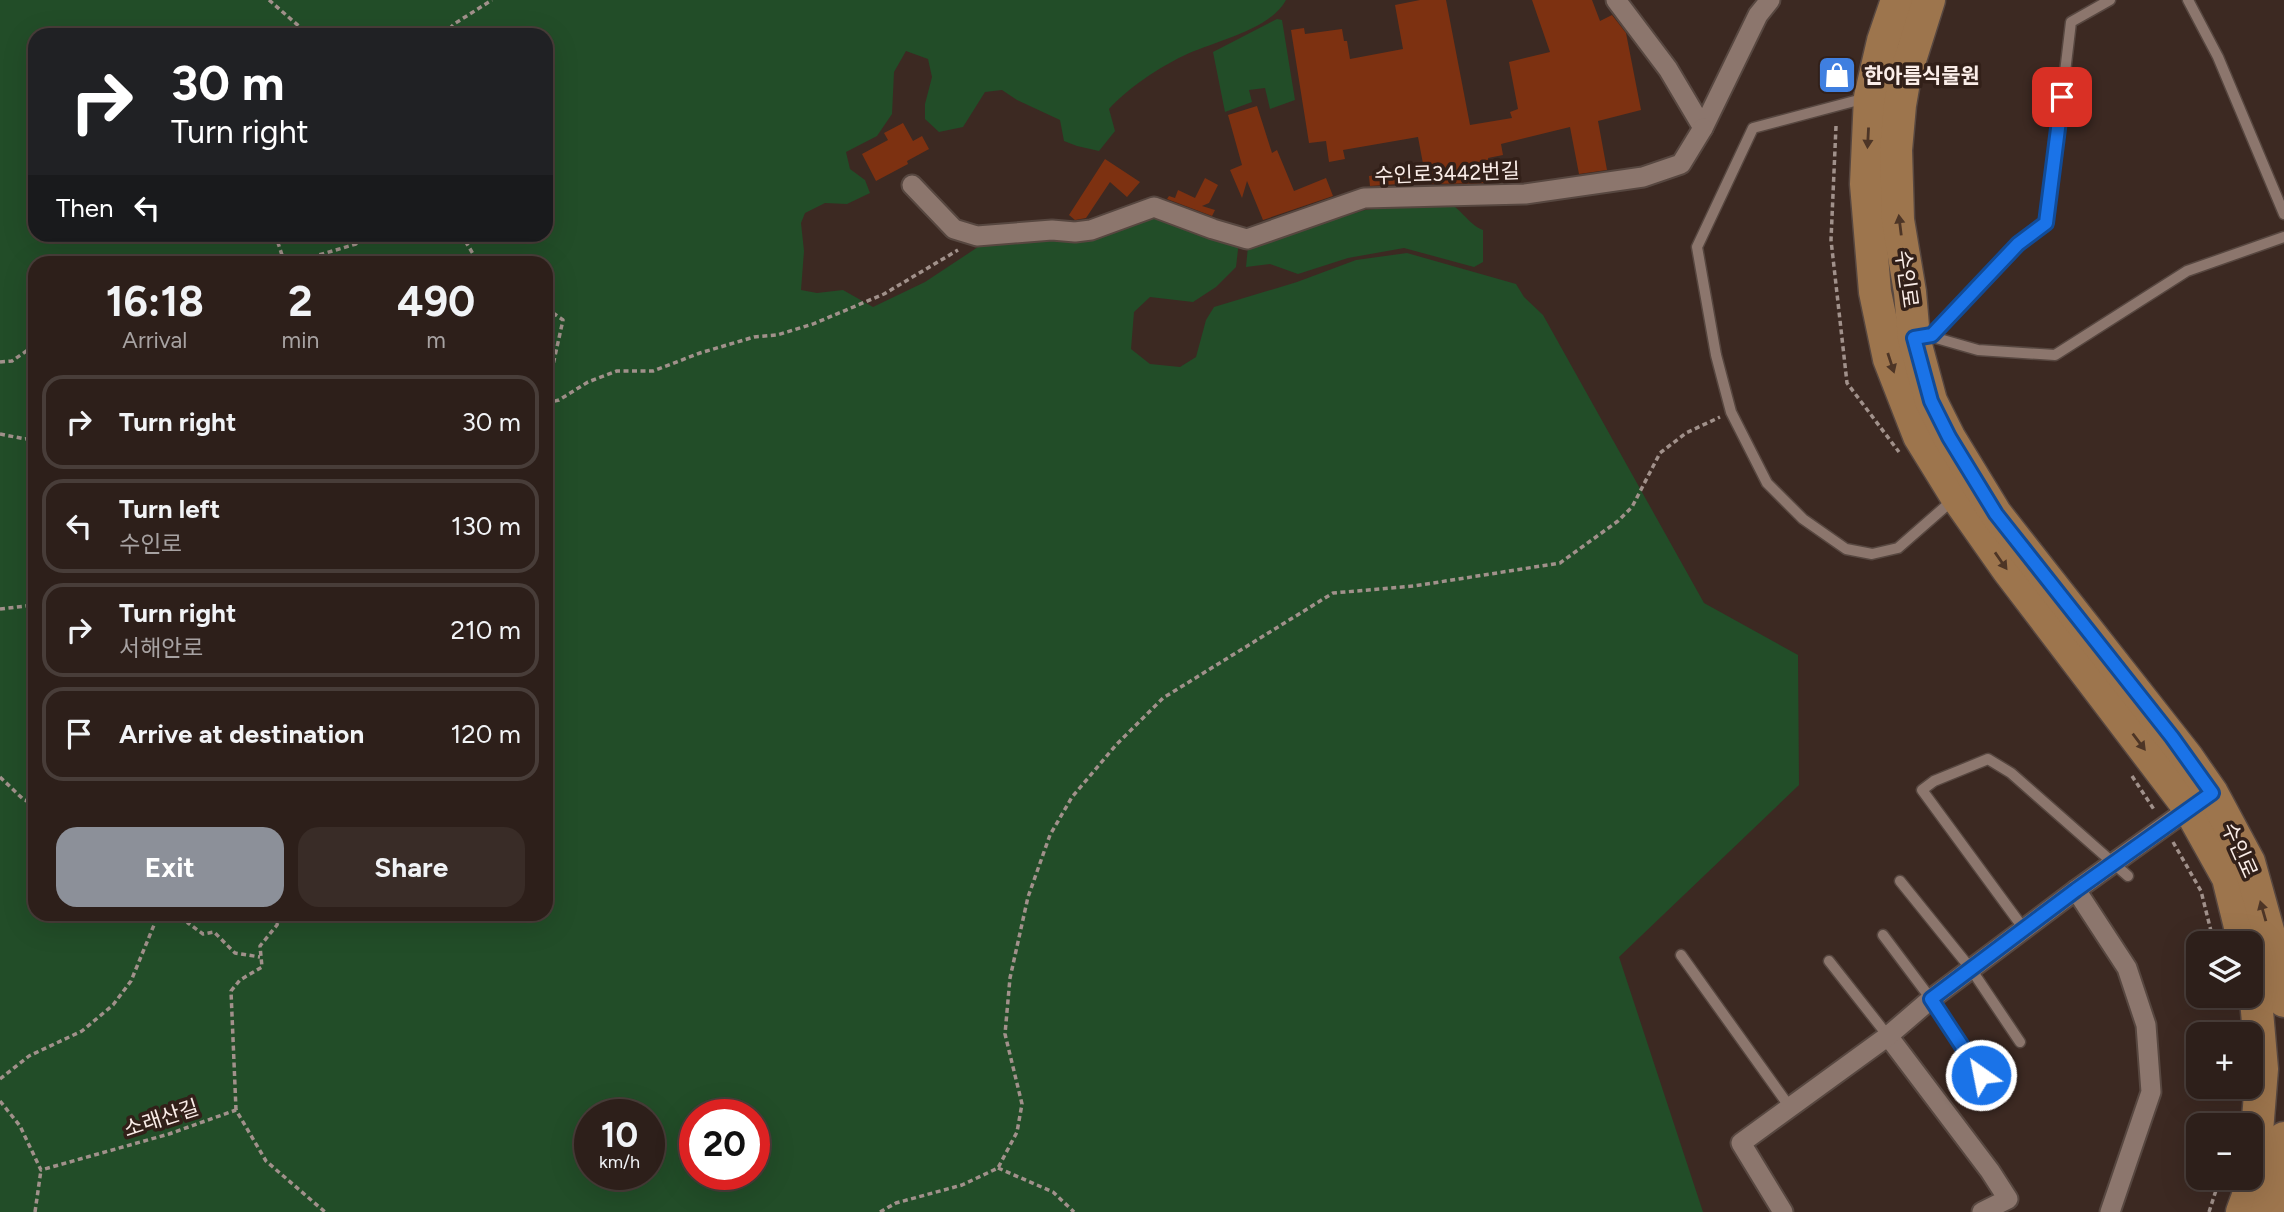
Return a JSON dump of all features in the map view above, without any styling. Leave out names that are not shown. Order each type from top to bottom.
[{"type":"main road","name":"수인로","points":[[1897,0],[1883,41],[1870,97],[1866,184],[1875,292],[1889,359],[1919,436],[1956,496],[2008,570],[2201,800],[2249,862],[2274,952],[2284,1001]]},
{"type":"main road","name":"수인로","points":[[1929,0],[1905,76],[1896,150],[1898,220],[1910,292],[1923,337],[1931,401],[1949,437],[1996,514],[2179,746],[2228,878],[2241,931]]},
{"type":"main road","points":[[2242,1212],[2253,1182],[2262,1069],[2257,1008]]},
{"type":"main road","points":[[2267,1212],[2284,1138]]},
{"type":"street","points":[[1616,0],[1668,69],[1703,128]]},
{"type":"street","name":"수인로3442번길","points":[[912,185],[954,229],[978,236],[1091,230],[1154,207],[1247,239],[1364,198],[1525,194],[1643,177],[1681,164],[1703,128],[1758,15],[1770,0]]},
{"type":"street","points":[[1783,1212],[1741,1143],[1888,1036],[1931,999],[2076,890],[2120,870],[2201,800]]},
{"type":"street","points":[[2076,890],[2127,968],[2146,1025],[2151,1092],[2110,1212]]},
{"type":"street","points":[[1888,1036],[1990,1171],[2010,1205],[1982,1212]]},
{"type":"lane","points":[[1923,337],[2018,244],[2046,223],[2071,22],[2110,0]]},
{"type":"lane","points":[[2188,0],[2218,57],[2284,214]]},
{"type":"lane","points":[[1870,97],[1753,128],[1698,247],[1716,355],[1731,412],[1768,483],[1802,519],[1846,549],[1872,554],[1898,548],[1956,496]]},
{"type":"lane","points":[[1923,337],[1978,350],[2055,355],[2187,271],[2284,237]]},
{"type":"lane","points":[[2024,929],[1922,790],[1934,781],[1988,759],[2011,773],[2120,870]]},
{"type":"lane","points":[[1900,881],[1971,969],[2020,1042]]},
{"type":"lane","points":[[1882,935],[1931,999],[1993,1095]]},
{"type":"lane","points":[[1681,955],[1789,1106]]},
{"type":"lane","points":[[1829,961],[1888,1036]]},
{"type":"path","points":[[270,0],[301,28]]},
{"type":"path","points":[[450,28],[492,0]]},
{"type":"path","points":[[553,401],[588,382],[617,371],[653,371],[740,341],[776,335],[813,324],[884,293],[978,236]]},
{"type":"path","points":[[315,256],[358,242]]},
{"type":"path","points":[[553,313],[563,320],[553,365]]},
{"type":"path","points":[[0,362],[12,361],[28,350]]},
{"type":"path","points":[[880,1212],[896,1203],[962,1185],[998,1168],[1017,1132],[1022,1104],[1005,1034],[1010,978],[1028,897],[1050,835],[1072,797],[1116,745],[1163,698],[1333,593],[1414,586],[1560,563],[1618,521],[1632,507],[1660,453],[1686,433],[1731,412]]},
{"type":"path","points":[[0,434],[28,438]]},
{"type":"path","points":[[0,609],[28,606]]},
{"type":"path","points":[[0,777],[28,801]]},
{"type":"path","points":[[0,1079],[29,1056],[82,1031],[113,1005],[131,981],[154,921]]},
{"type":"path","points":[[187,921],[203,934],[214,932],[235,953],[261,958]]},
{"type":"path","points":[[278,921],[260,946],[262,967],[240,980],[231,991],[236,1110],[266,1161],[325,1212]]},
{"type":"path","points":[[0,1101],[20,1126],[41,1170],[35,1212]]},
{"type":"path","name":"소래산길","points":[[41,1170],[169,1134],[236,1110]]},
{"type":"path","points":[[998,1168],[1053,1192],[1074,1212]]},
{"type":"path","points":[[2209,1212],[2216,1190]]},
{"type":"green space","points":[[0,0],[1286,0],[1267,20],[1240,34],[1183,56],[1153,73],[1116,101],[1109,109],[1115,131],[1099,151],[1064,141],[1060,120],[1002,90],[985,92],[963,127],[939,132],[925,119],[925,104],[932,77],[928,59],[906,51],[894,72],[892,114],[877,136],[846,152],[850,169],[865,180],[870,193],[847,204],[825,203],[805,213],[801,223],[804,251],[801,290],[817,293],[843,290],[873,307],[925,282],[984,243],[1098,238],[1156,217],[1239,241],[1236,267],[1216,287],[1193,302],[1150,297],[1134,312],[1131,349],[1150,364],[1180,367],[1196,357],[1206,320],[1214,307],[1297,282],[1356,260],[1407,253],[1516,284],[1524,297],[1543,315],[1704,603],[1798,655],[1799,785],[1619,957],[1703,1212],[0,1212]]},
{"type":"green space","points":[[1277,19],[1282,20],[1295,100],[1270,109],[1265,88],[1249,90],[1252,102],[1225,112],[1213,52]]},
{"type":"green space","points":[[1444,202],[1455,207],[1472,224],[1483,230],[1483,262],[1474,267],[1404,248],[1348,258],[1298,274],[1270,264],[1246,267],[1248,246],[1365,210]]},
{"type":"building","points":[[1420,0],[1446,0],[1470,125],[1512,118],[1510,112],[1518,109],[1509,62],[1550,52],[1532,0],[1592,0],[1600,21],[1612,15],[1626,33],[1641,110],[1598,121],[1607,170],[1579,174],[1570,127],[1501,144],[1503,155],[1488,158],[1491,183],[1426,182],[1370,186],[1369,176],[1424,169],[1418,137],[1343,150],[1345,159],[1329,162],[1326,141],[1309,143],[1291,30],[1304,28],[1305,34],[1342,29],[1350,59],[1403,49],[1395,5]]},
{"type":"building","points":[[1257,106],[1272,153],[1277,150],[1294,191],[1326,178],[1333,196],[1263,220],[1247,181],[1242,198],[1230,170],[1242,165],[1228,115]]},
{"type":"building","points":[[903,123],[913,141],[922,136],[929,149],[876,181],[862,154],[888,140],[884,133]]},
{"type":"building","points":[[1105,159],[1140,182],[1127,197],[1110,182],[1086,218],[1075,220],[1069,215]]},
{"type":"building","points":[[1205,178],[1218,185],[1209,203],[1202,206],[1215,210],[1212,216],[1167,199],[1169,196],[1175,198],[1178,190],[1195,198]]},
{"type":"place","name":"한아름식물원","points":[[1837,75]]},
{"type":"route","points":[[1981,1075],[1931,999],[2076,890],[2212,793],[2172,737],[1996,514],[1949,437],[1931,401],[1914,338],[1932,335],[2018,244],[2046,223],[2062,97]]}]
